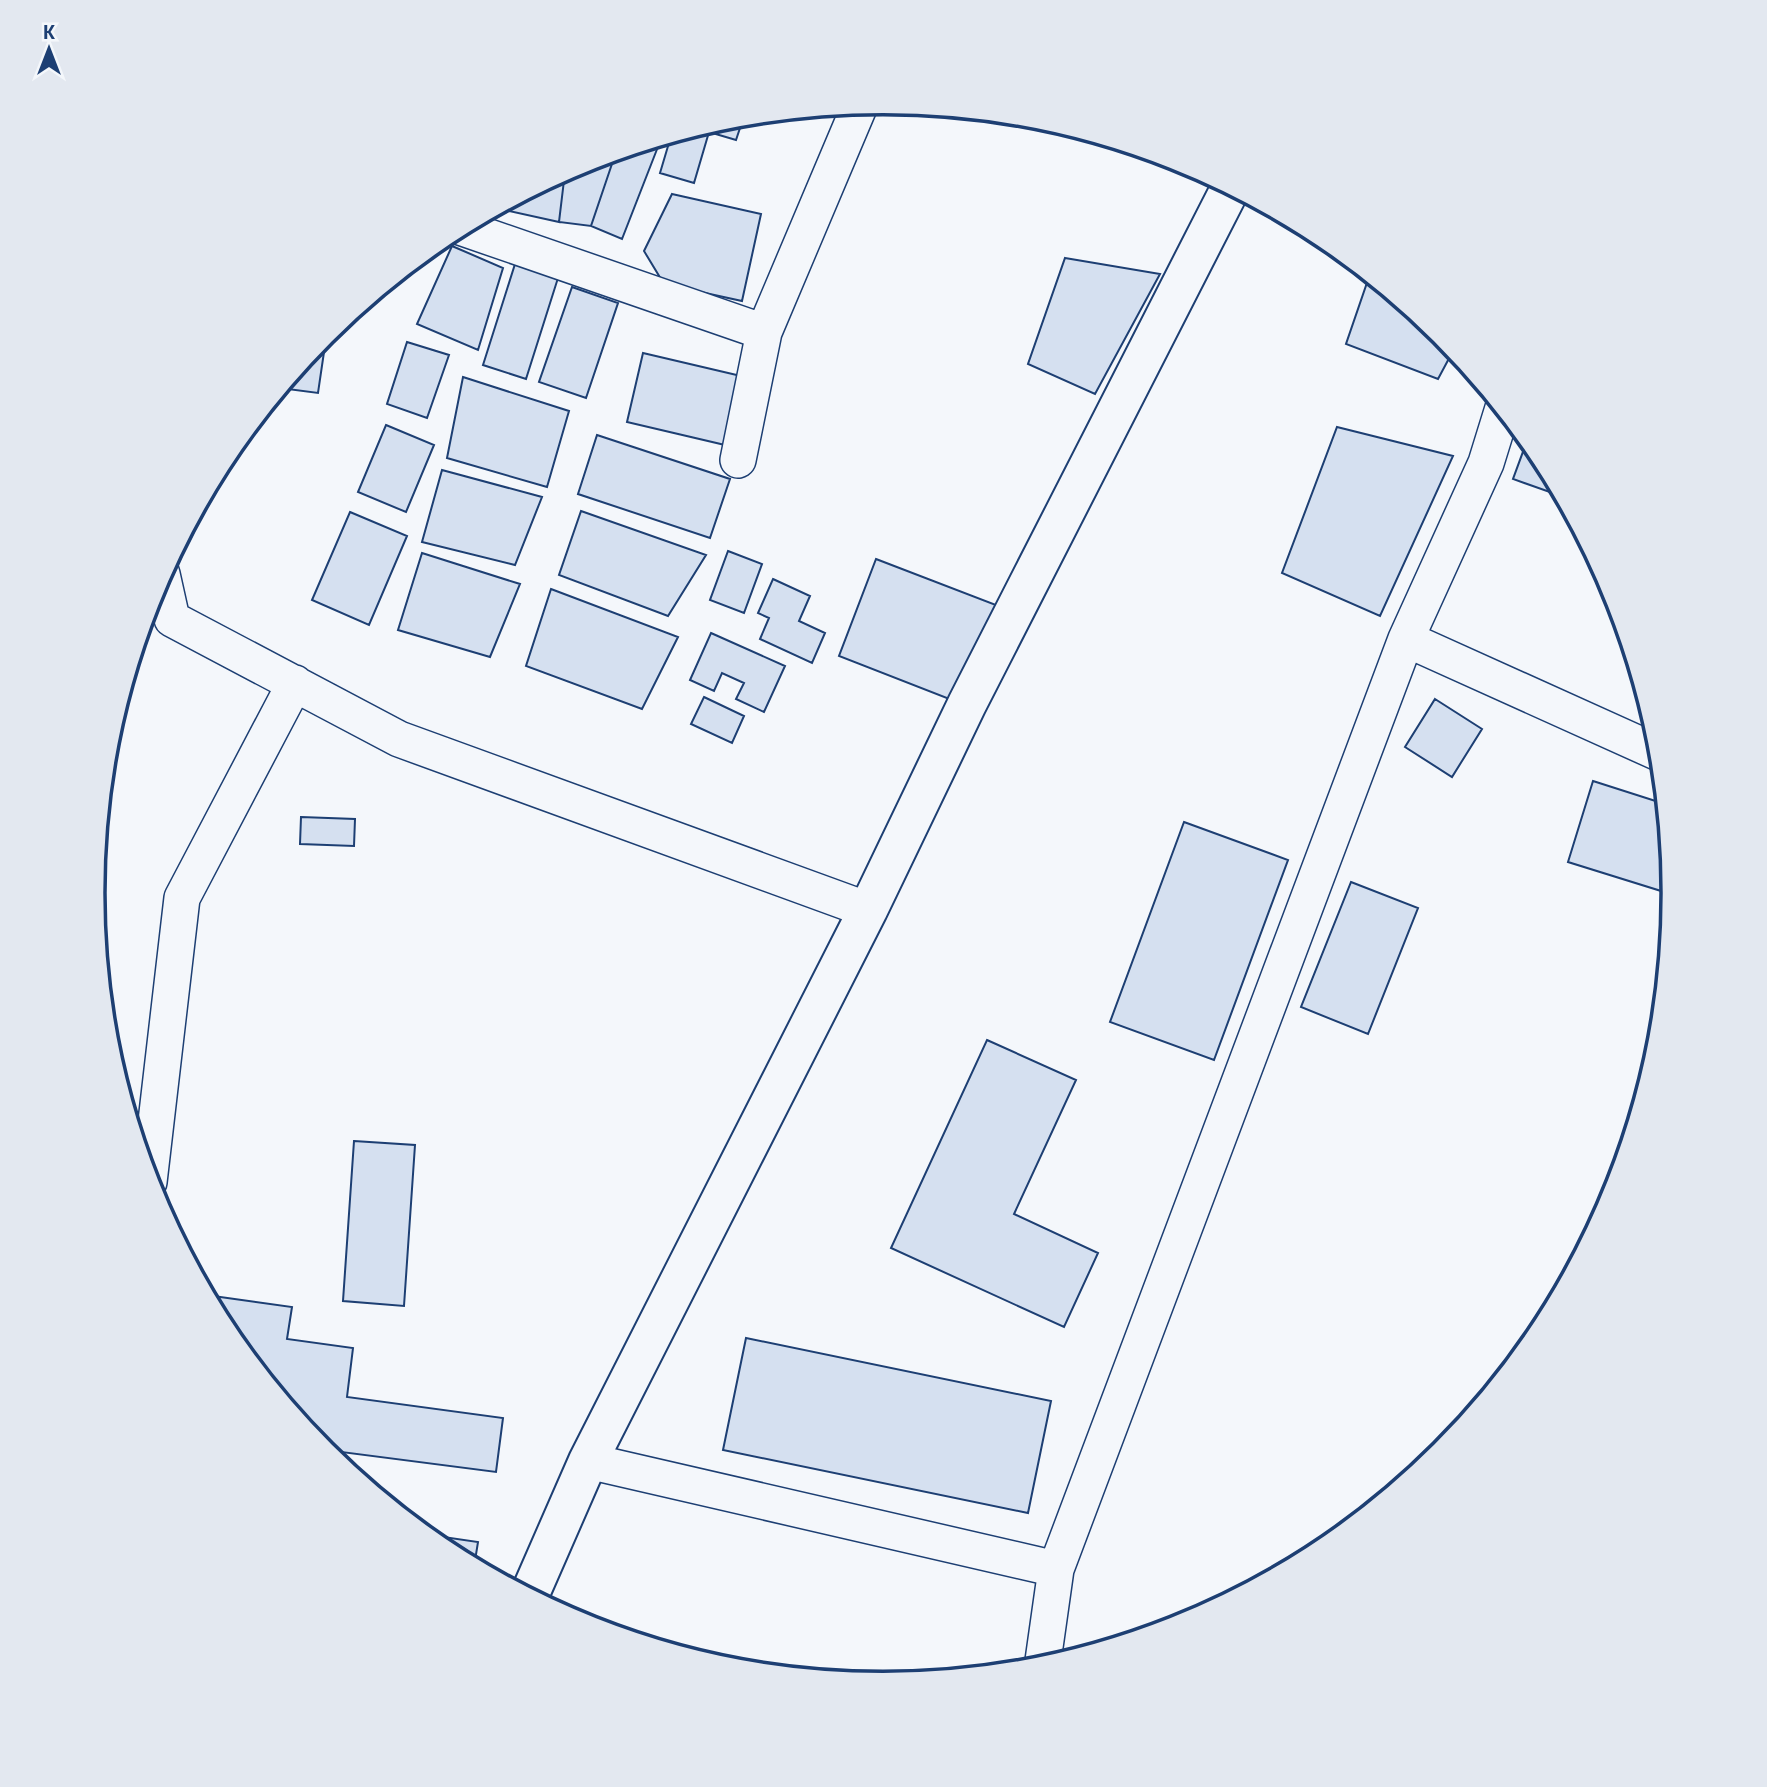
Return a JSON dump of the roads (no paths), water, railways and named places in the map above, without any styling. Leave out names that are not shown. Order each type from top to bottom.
[{"type":"street","points":[[738,460],[764,332],[855,116]]},
{"type":"street","points":[[532,1588],[588,1461],[868,910],[967,705],[1227,195]]},
{"type":"street","points":[[474,232],[764,332]]},
{"type":"street","points":[[1044,1655],[1056,1569],[1406,639],[1486,463],[1500,418]]},
{"type":"street","points":[[166,591],[173,619],[399,739],[868,910]]},
{"type":"street","points":[[1406,639],[1648,748]]},
{"type":"street","points":[[152,1159],[182,898],[295,683]]},
{"type":"street","points":[[588,1461],[1056,1569]]}]
